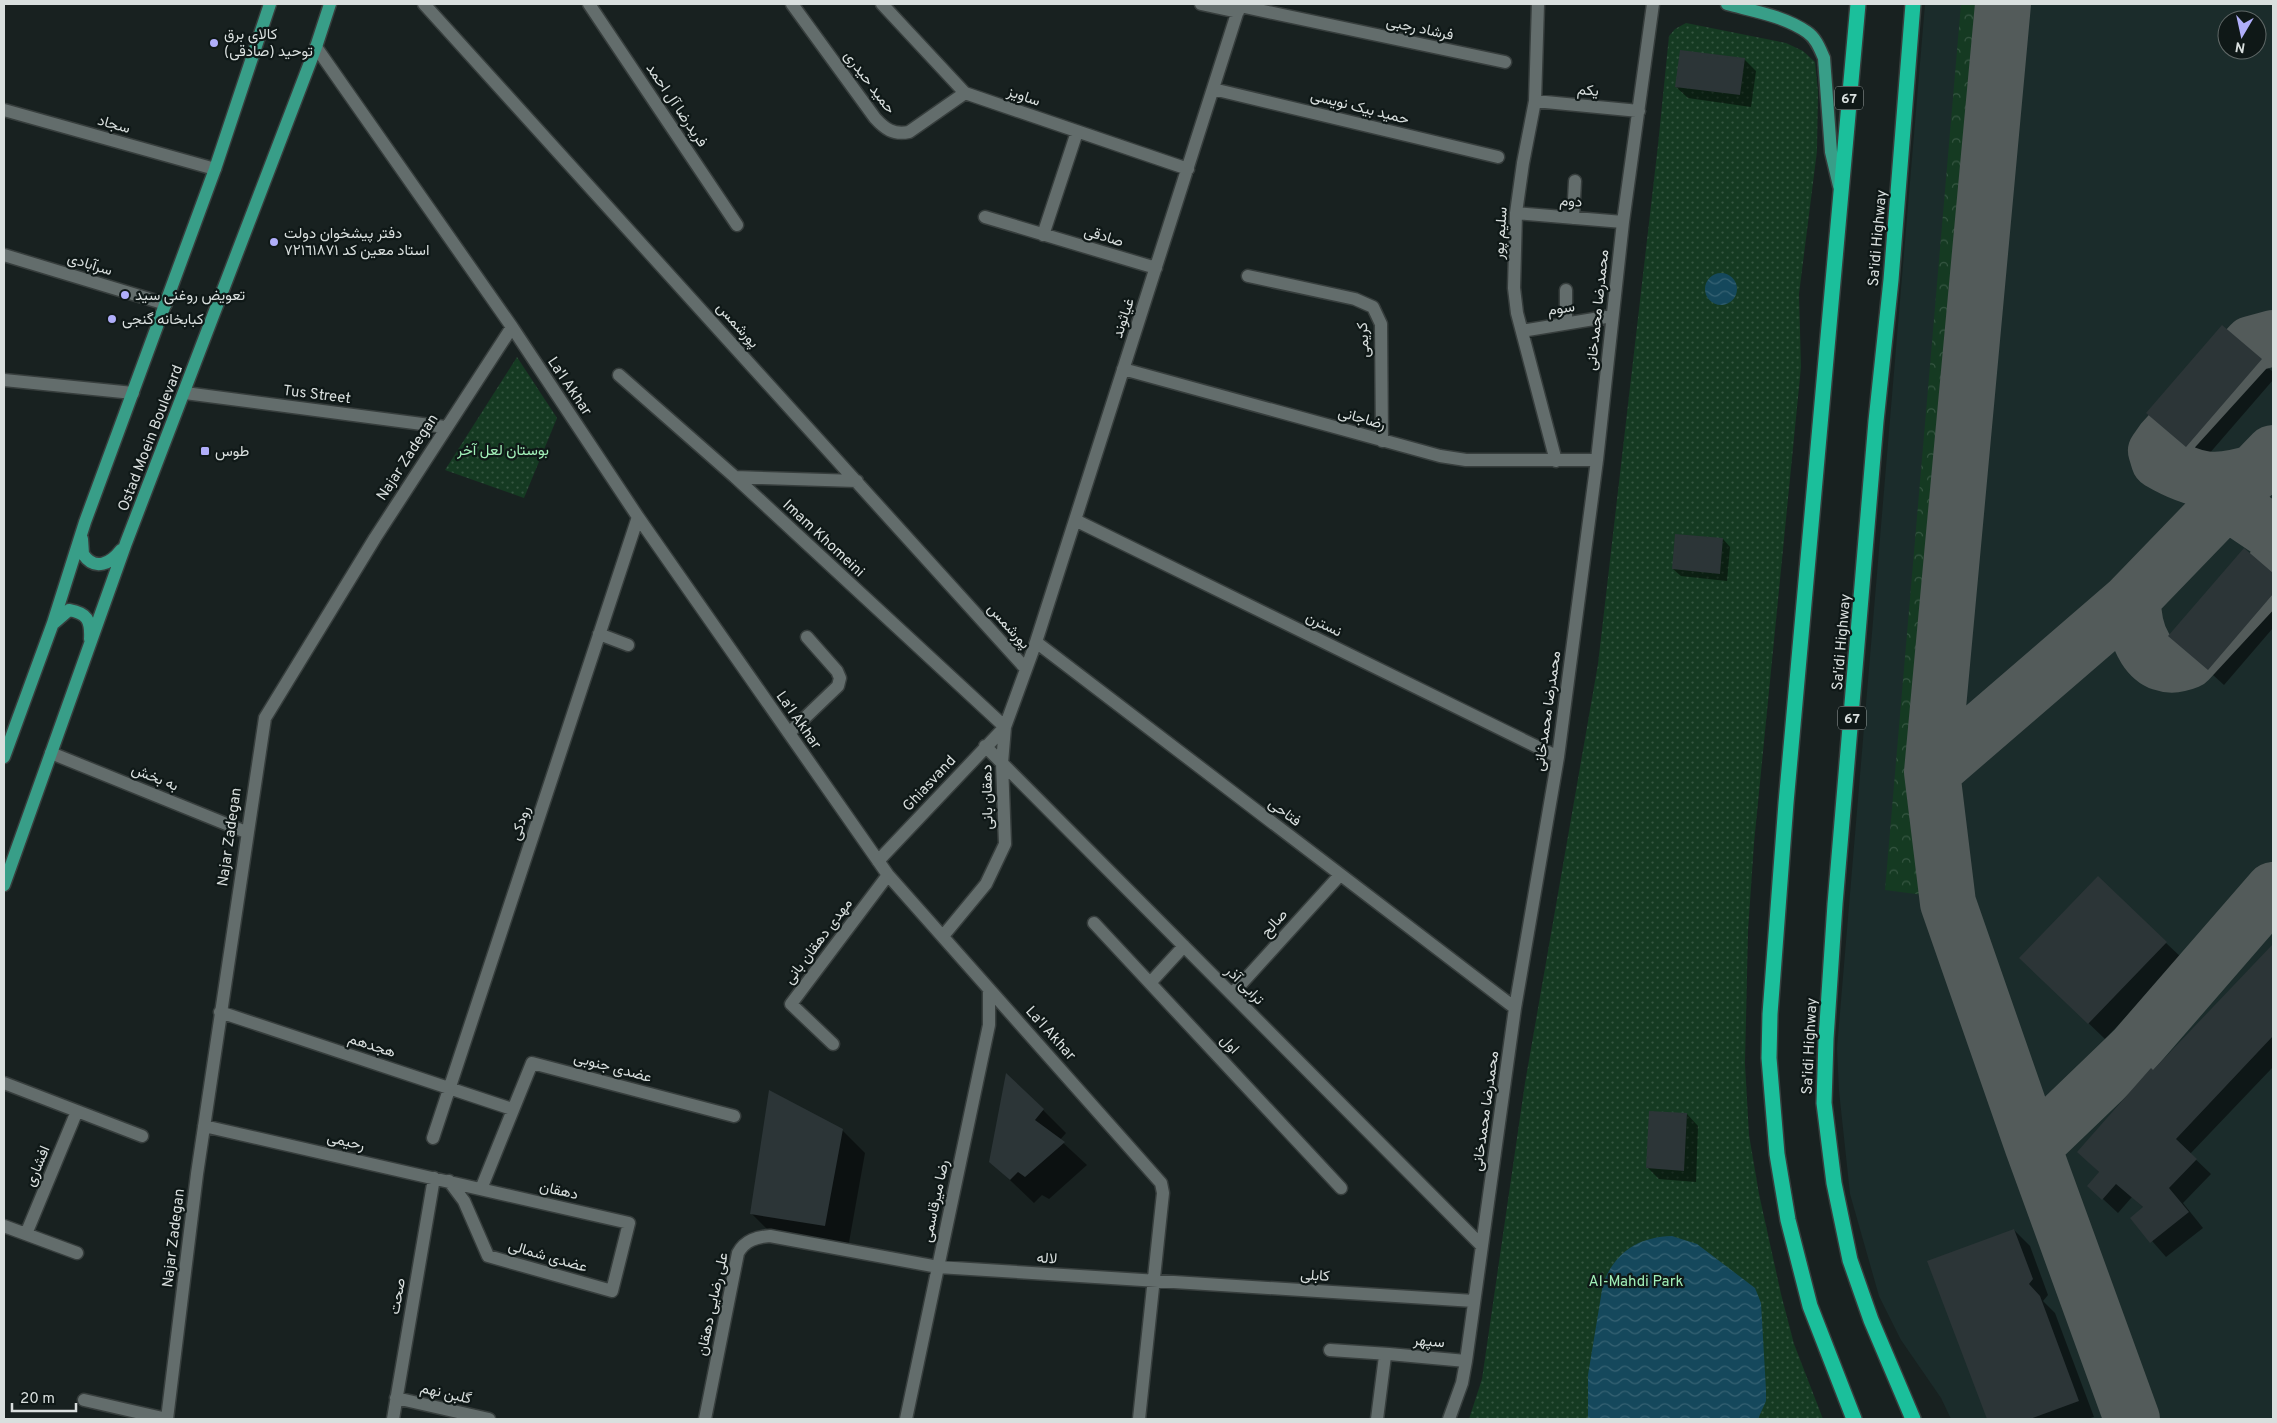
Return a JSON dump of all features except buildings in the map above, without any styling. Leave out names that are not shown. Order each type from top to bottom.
[{"type":"highway","name":"67","points":[[1854,1419],[1810,1306],[1788,1220],[1777,1154],[1769,1058],[1770,1014],[1786,803],[1858,4]]},
{"type":"highway","name":"Sa'idi Highway","points":[[1913,4],[1891,280],[1876,421],[1835,904],[1826,1039],[1824,1103],[1834,1183],[1850,1260],[1878,1336],[1913,1419]]},
{"type":"main road","name":"Ostad Moein Boulevard","points":[[4,757],[53,624],[85,522],[215,169],[270,4]]},
{"type":"main road","name":"Ostad Moein Boulevard","points":[[4,885],[126,543],[316,47],[330,4]]},
{"type":"main road","points":[[1726,4],[1782,19],[1808,33],[1818,45],[1824,58],[1830,152],[1840,191]]},
{"type":"main road","points":[[85,522],[82,550],[89,561],[103,564],[110,562],[126,543]]},
{"type":"main road","points":[[53,624],[69,610],[80,612],[87,616],[90,623],[89,649]]},
{"type":"street","name":"پورشمس","points":[[424,4],[1026,669]]},
{"type":"street","name":"فریدرضا آل احمد","points":[[589,4],[737,225]]},
{"type":"street","name":"حمید حیدری","points":[[792,4],[875,118],[883,127],[891,132],[900,134],[909,132],[966,94]]},
{"type":"street","name":"ساویز","points":[[882,4],[966,94],[1188,169]]},
{"type":"street","name":"فرشاد رجبی","points":[[1201,4],[1239,8],[1505,62]]},
{"type":"street","name":"سلیم پور","points":[[1538,4],[1535,101],[1516,213],[1514,288],[1522,330],[1556,461]]},
{"type":"street","name":"محمدرضا محمدخانی","points":[[1449,1419],[1462,1383],[1466,1361],[1515,1008],[1558,757],[1598,460],[1623,222],[1653,4]]},
{"type":"street","name":"غیاثوند","points":[[1036,642],[1239,8]]},
{"type":"street","name":"La'l Akhar","points":[[316,47],[512,327],[638,517],[888,875],[1161,1183],[1163,1193],[1139,1419]]},
{"type":"street","name":"حمید بیک نویسی","points":[[1213,89],[1498,157]]},
{"type":"street","name":"یکم","points":[[1535,101],[1638,111]]},
{"type":"street","name":"سجاد","points":[[4,110],[215,169]]},
{"type":"street","points":[[1043,234],[1077,132]]},
{"type":"street","points":[[1573,218],[1575,181]]},
{"type":"street","name":"دوم","points":[[1516,213],[1623,222]]},
{"type":"street","name":"صادقی","points":[[985,217],[1156,268]]},
{"type":"street","name":"سرآبادی","points":[[4,255],[166,304]]},
{"type":"street","name":"کریمی","points":[[1248,276],[1355,299],[1373,307],[1381,324],[1382,441]]},
{"type":"street","points":[[1566,290],[1566,323]]},
{"type":"street","name":"سوم","points":[[1522,330],[1606,317]]},
{"type":"street","name":"Najar Zadegan","points":[[167,1419],[204,1126],[246,832],[265,718],[315,633],[445,427],[512,327]]},
{"type":"street","name":"رضاجانی","points":[[1124,369],[1440,456],[1466,460],[1598,460]]},
{"type":"street","name":"Imam Khomeini","points":[[619,376],[734,478],[1005,727]]},
{"type":"street","points":[[4,380],[133,393]]},
{"type":"street","name":"Tus Street","points":[[184,393],[445,427]]},
{"type":"street","points":[[734,478],[857,481]]},
{"type":"street","name":"رودکی","points":[[433,1138],[638,517]]},
{"type":"street","name":"نسترن","points":[[1075,520],[1558,757]]},
{"type":"street","points":[[600,634],[628,645]]},
{"type":"street","points":[[789,733],[838,686],[840,678],[807,637]]},
{"type":"street","name":"دهقان بانی","points":[[943,936],[986,884],[1005,844],[1002,763],[1005,727],[1036,642]]},
{"type":"street","name":"فتاحی","points":[[1036,642],[1515,1008]]},
{"type":"street","name":"Ghiasvand","points":[[878,861],[1005,727]]},
{"type":"street","name":"ترابی آذر","points":[[985,746],[1482,1246]]},
{"type":"street","name":"به بخش","points":[[51,753],[246,832]]},
{"type":"street","name":"مهدی دهقان بانی","points":[[834,1044],[791,1004],[888,875]]},
{"type":"street","name":"صالح","points":[[1232,994],[1340,875]]},
{"type":"street","name":"اول","points":[[1094,923],[1342,1188]]},
{"type":"street","points":[[1150,983],[1184,946]]},
{"type":"street","name":"رضا میرقاسمی","points":[[906,1419],[989,1025],[989,990]]},
{"type":"street","name":"هجدهم","points":[[220,1012],[512,1110]]},
{"type":"street","name":"عضدی جنوبی","points":[[512,1110],[532,1063],[734,1116]]},
{"type":"street","points":[[4,1082],[142,1136]]},
{"type":"street","points":[[481,1189],[512,1110]]},
{"type":"street","name":"افشاری","points":[[26,1234],[78,1111]]},
{"type":"street","name":"رحیمی","points":[[204,1126],[481,1189]]},
{"type":"street","name":"صحت","points":[[393,1419],[434,1178]]},
{"type":"street","name":"عضدی شمالی","points":[[449,1181],[464,1201],[488,1256],[612,1291],[629,1223]]},
{"type":"street","name":"دهقان","points":[[481,1189],[629,1223]]},
{"type":"street","points":[[4,1226],[77,1252]]},
{"type":"street","name":"علی رضایی دهقان","points":[[705,1419],[735,1262],[738,1253],[746,1243],[758,1237],[770,1236],[938,1267]]},
{"type":"street","name":"لاله","points":[[938,1267],[1154,1281]]},
{"type":"street","name":"کابلی","points":[[1154,1281],[1474,1302]]},
{"type":"street","name":"سپهر","points":[[1330,1350],[1466,1361]]},
{"type":"street","points":[[1377,1419],[1383,1362],[1385,1356],[1389,1354]]},
{"type":"street","name":"گلبن نهم","points":[[396,1398],[489,1419]]},
{"type":"street","points":[[84,1400],[167,1419]]},
{"type":"shaded area","points":[[1925,4],[2273,4],[2273,1419],[1951,1419],[1941,1398],[1901,1340],[1879,1296],[1850,1194],[1839,1091],[1837,1048]]},
{"type":"green space","points":[[1961,4],[1991,4],[1925,776],[1931,896],[1885,890]]},
{"type":"green space","name":"Al-Mahdi Park","points":[[1686,23],[1786,43],[1803,51],[1815,62],[1818,92],[1817,151],[1799,294],[1801,367],[1754,843],[1748,931],[1745,1064],[1749,1135],[1759,1194],[1794,1344],[1823,1419],[1469,1419],[1482,1379],[1525,1083],[1598,664],[1669,36],[1675,29]]},
{"type":"green space","name":"بوستان لعل آخر","points":[[517,357],[557,418],[524,498],[445,470]]},
{"type":"water","points":[[1721,273],[1733,277],[1737,289],[1733,301],[1721,305],[1709,301],[1705,289],[1709,277]]},
{"type":"water","points":[[1672,1236],[1697,1244],[1755,1288],[1761,1303],[1766,1390],[1766,1401],[1758,1419],[1588,1419],[1588,1375],[1603,1284],[1608,1273],[1614,1263],[1629,1248],[1649,1239]]},
{"type":"taxiway","points":[[2003,4],[1932,772],[1948,903],[2033,1147]]},
{"type":"taxiway","points":[[2256,472],[2217,480],[2195,477],[2159,461],[2156,451],[2251,344],[2273,338]]},
{"type":"taxiway","points":[[1932,772],[2129,602],[2273,453]]},
{"type":"taxiway","points":[[2243,484],[2240,498],[2242,512],[2273,533]]},
{"type":"taxiway","points":[[2133,598],[2136,624],[2145,648],[2162,663],[2174,665],[2188,661],[2273,569]]},
{"type":"taxiway","points":[[2132,1419],[2033,1147],[2134,1050],[2273,890]]},
{"type":"place","name":"کالای برق توحید (صادقی)","points":[[214,43]]},
{"type":"place","name":"دفتر پيشخوان دولت استاد معين كد ٧٢١٦١٨٧١","points":[[274,242]]},
{"type":"place","name":"تعویض روغنی سید","points":[[125,295]]},
{"type":"place","name":"کبابخانه گنجی","points":[[112,319]]},
{"type":"place","name":"طوس","points":[[205,451]]}]
